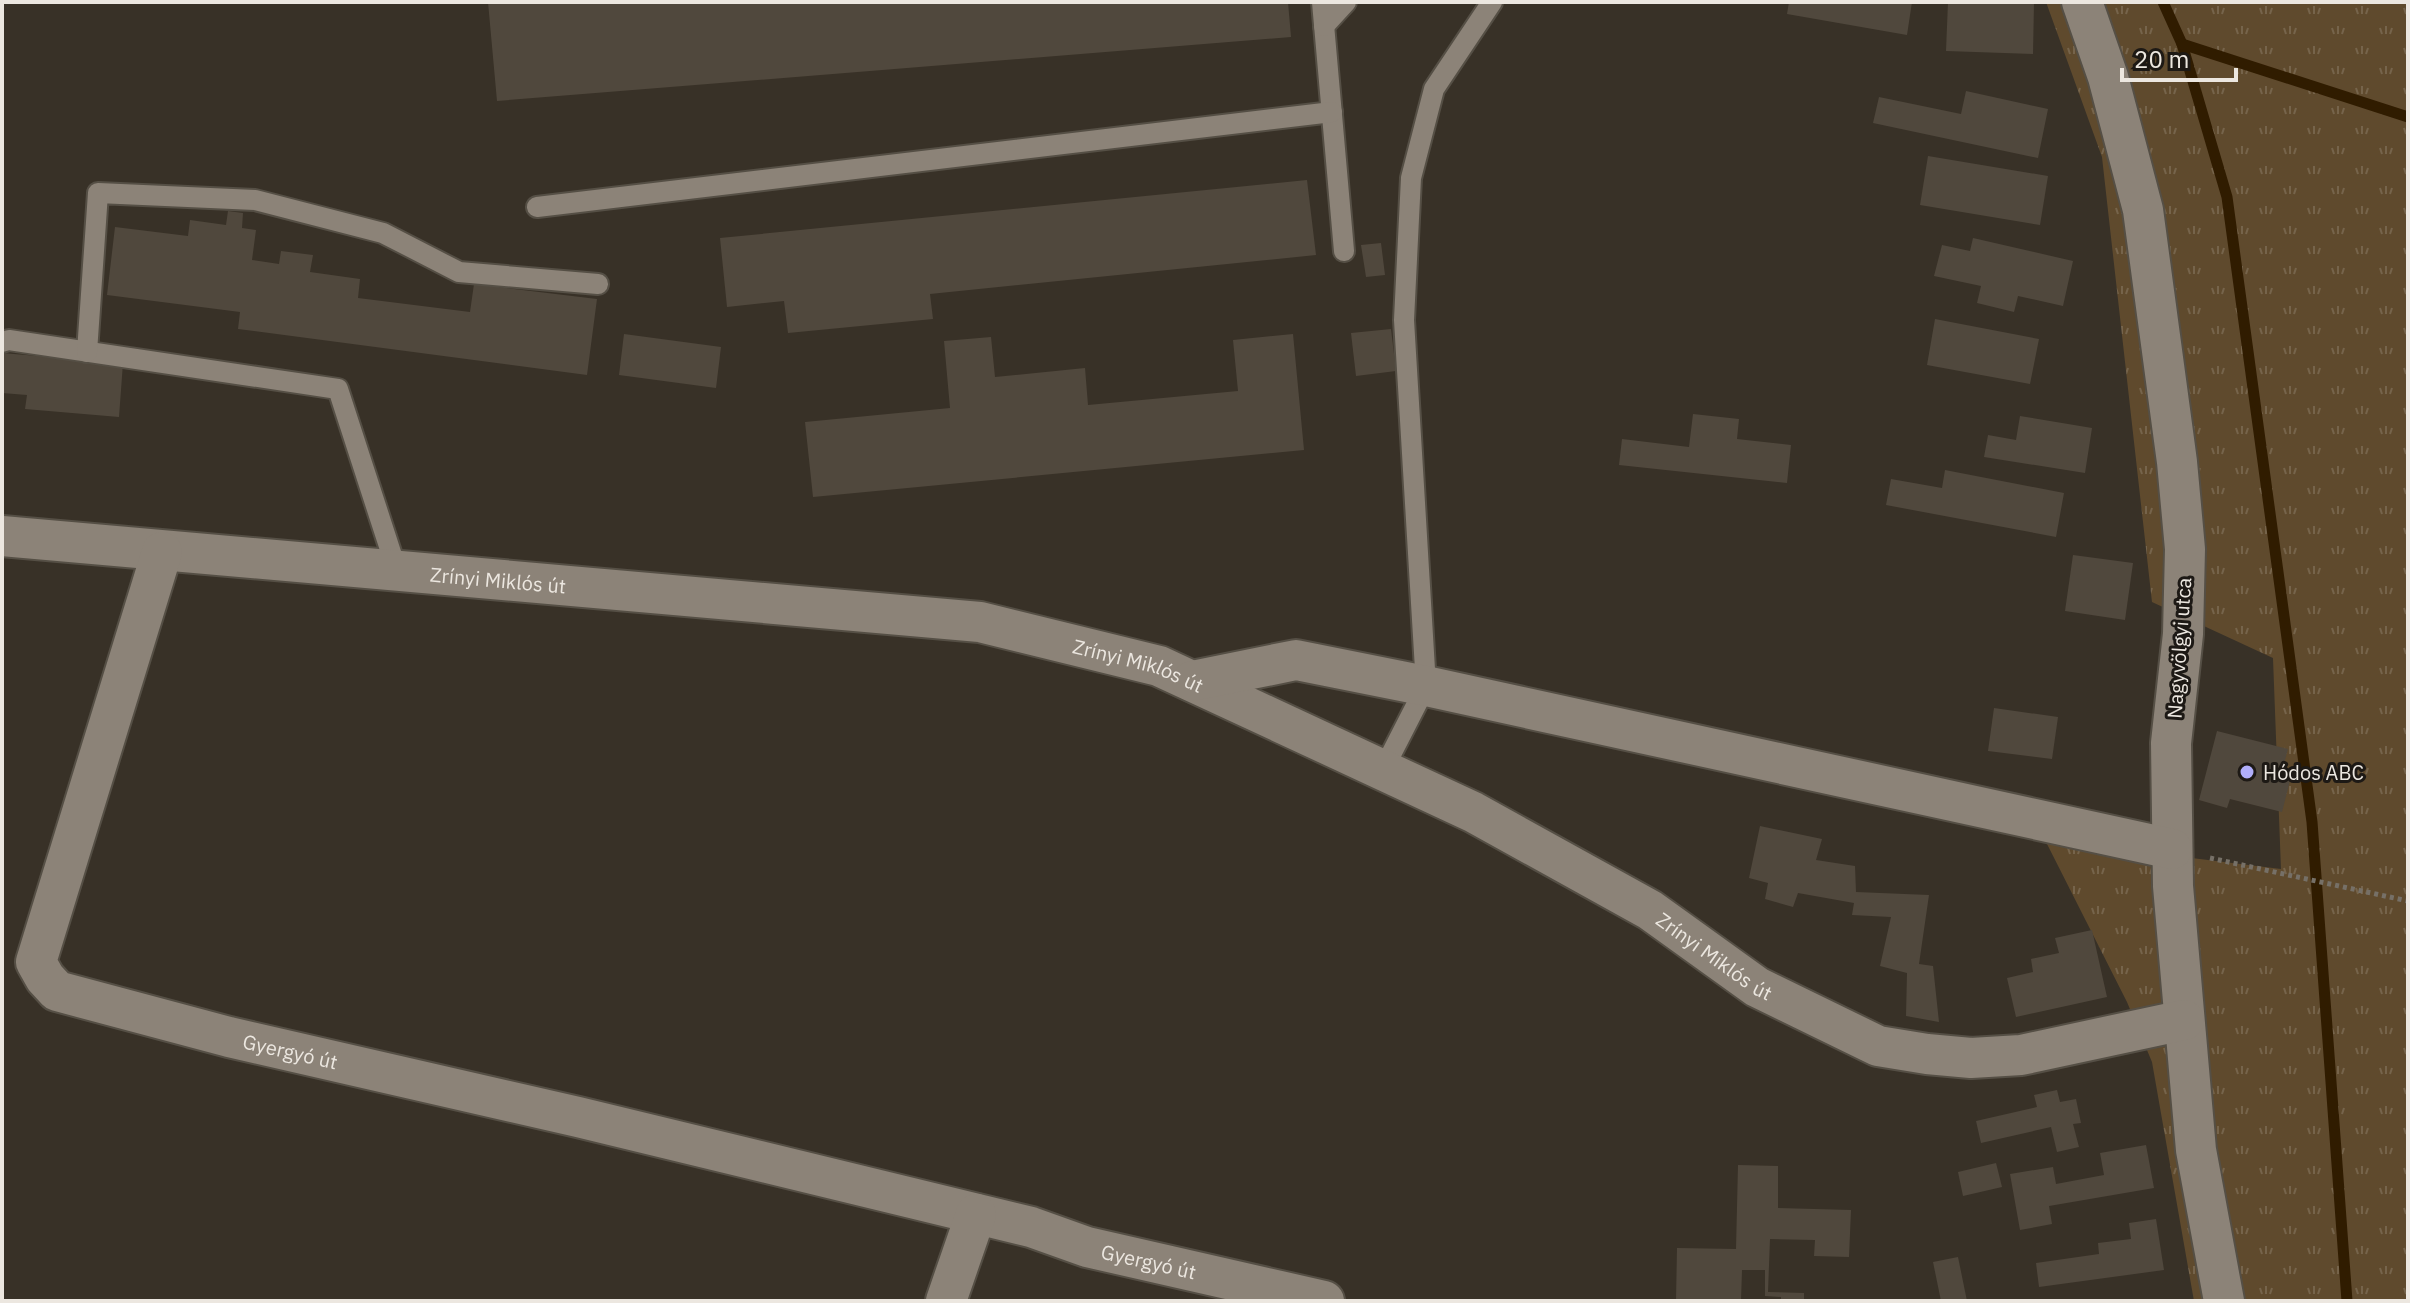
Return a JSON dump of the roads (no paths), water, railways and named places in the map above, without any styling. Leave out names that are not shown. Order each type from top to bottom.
[{"type":"street","name":"Nagyvölgyi utca","points":[[2082,2],[2108,77],[2143,210],[2177,462],[2185,549],[2183,634],[2171,743],[2176,940],[2196,1150],[2224,1301]]},
{"type":"street","name":"Zrínyi Miklós út","points":[[2,536],[980,622],[1159,666],[1473,812],[1636,902],[1757,987],[1878,1046],[1971,1058],[2021,1055],[2184,1020]]},
{"type":"street","name":"Gyergyó út","points":[[162,552],[36,962],[57,991],[229,1037],[578,1117],[1031,1227],[1087,1247],[1324,1301]]},
{"type":"street","points":[[1192,681],[1296,660],[2172,849]]},
{"type":"street","points":[[946,1301],[976,1214]]},
{"type":"lane","points":[[1322,2],[1344,251]]},
{"type":"lane","points":[[1324,26],[1346,2]]},
{"type":"lane","points":[[1383,770],[1426,686],[1404,320],[1411,178],[1434,89],[1492,2]]},
{"type":"lane","points":[[537,207],[1332,112]]},
{"type":"lane","points":[[87,352],[98,193],[255,200],[383,233],[459,272],[598,284]]},
{"type":"lane","points":[[2,342],[9,340],[338,389],[397,571]]},
{"type":"waterway","points":[[2163,2],[2182,44],[2227,197],[2312,822],[2347,1301]]},
{"type":"waterway","points":[[2182,44],[2408,117]]},
{"type":"place","name":"Hódos ABC","points":[[2247,772]]}]
